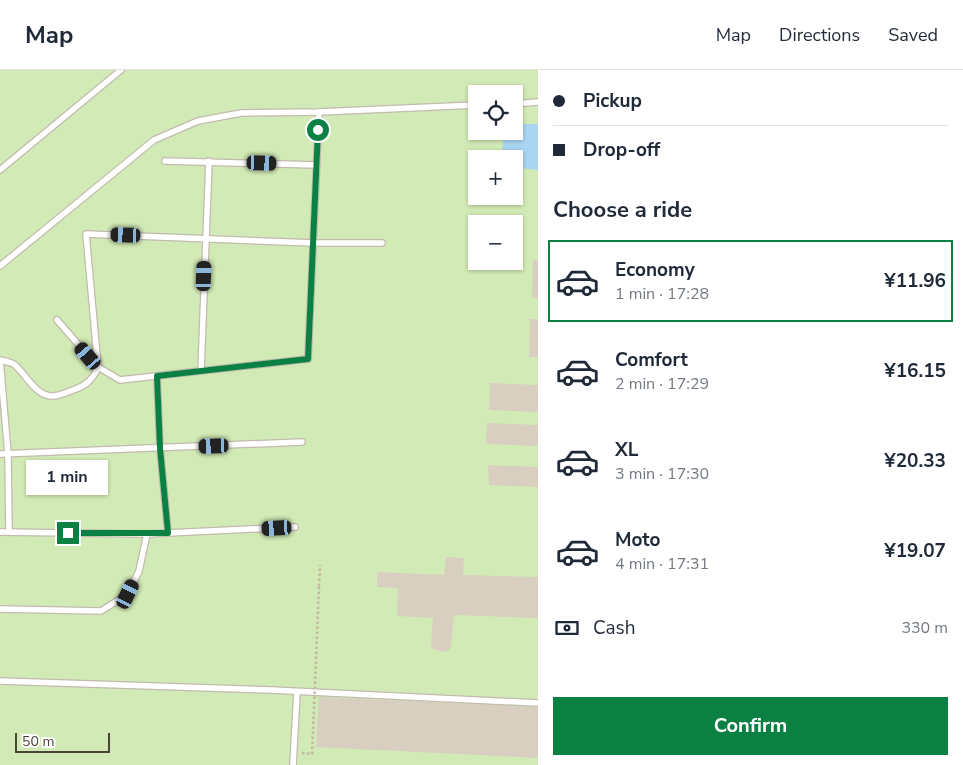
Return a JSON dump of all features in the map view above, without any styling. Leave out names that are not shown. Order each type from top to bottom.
[{"type":"lane","points":[[0,170],[121,70]]},
{"type":"lane","points":[[523,103],[538,102]]},
{"type":"lane","points":[[0,266],[154,140],[198,121],[241,113],[319,112],[468,105]]},
{"type":"lane","points":[[57,320],[98,368],[120,380],[308,359],[319,112]]},
{"type":"lane","points":[[165,161],[316,165]]},
{"type":"lane","points":[[201,371],[209,161]]},
{"type":"lane","points":[[9,532],[8,454],[0,360],[13,364],[41,392],[50,396],[80,388],[91,380],[98,368],[86,234],[314,243],[382,243]]},
{"type":"lane","points":[[157,376],[160,448],[168,533]]},
{"type":"lane","points":[[0,454],[302,442]]},
{"type":"lane","points":[[0,532],[147,534],[295,527]]},
{"type":"lane","points":[[0,609],[100,611],[128,594],[139,570],[147,534]]},
{"type":"lane","points":[[0,681],[538,703]]},
{"type":"lane","points":[[292,765],[297,692]]},
{"type":"path","points":[[293,753],[312,754],[320,565]]},
{"type":"green space","points":[[0,70],[538,70],[538,765],[0,765]]},
{"type":"water","points":[[523,124],[538,124],[538,170],[523,168],[523,150],[502,150],[503,140],[523,140]]},
{"type":"building","points":[[533,260],[538,260],[538,298],[532,298]]},
{"type":"building","points":[[530,319],[538,319],[538,357],[529,357]]},
{"type":"building","points":[[490,383],[538,385],[538,412],[489,410]]},
{"type":"building","points":[[487,423],[538,425],[538,446],[486,444]]},
{"type":"building","points":[[488,465],[538,467],[538,487],[489,485]]},
{"type":"building","points":[[446,557],[464,558],[463,575],[538,577],[538,618],[454,615],[449,650],[443,652],[433,649],[431,646],[433,618],[397,616],[398,588],[377,587],[377,572],[444,575]]},
{"type":"building","points":[[319,697],[538,707],[538,758],[316,747]]},
{"type":"route","points":[[68,533],[168,533],[160,448],[157,376],[308,359],[318,130]]}]
